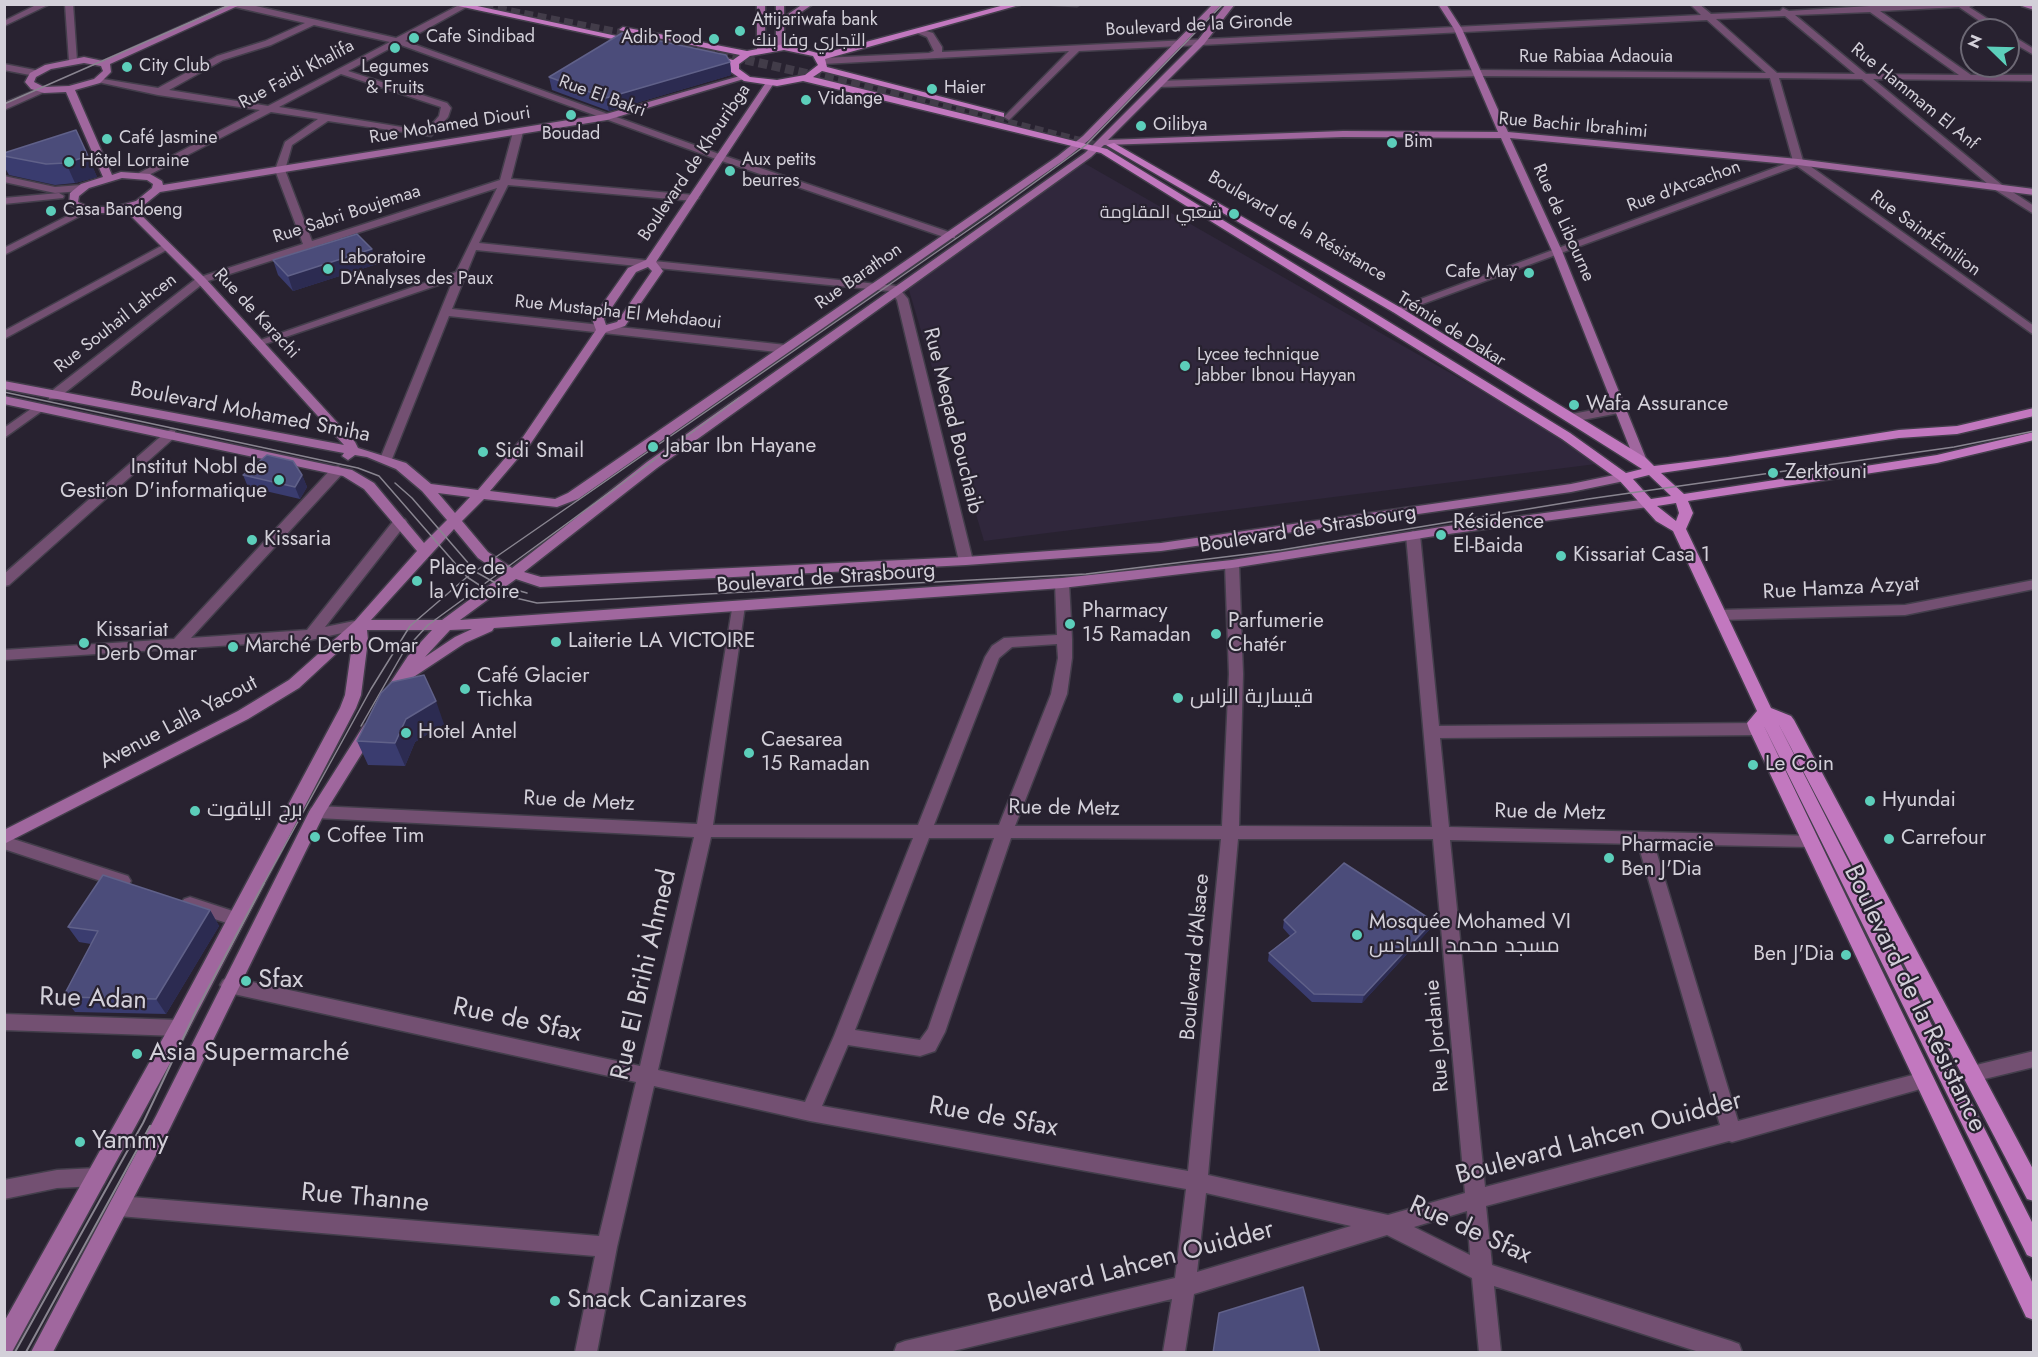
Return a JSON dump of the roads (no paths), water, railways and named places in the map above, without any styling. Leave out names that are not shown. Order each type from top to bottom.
[{"type":"main road","points":[[453,4],[735,63]]},
{"type":"main road","points":[[495,4],[747,54]]},
{"type":"main road","points":[[747,54],[735,63],[734,70],[743,78],[770,83],[804,78],[819,60],[990,4]]},
{"type":"main road","points":[[819,60],[1019,4]]},
{"type":"main road","points":[[1044,4],[1077,4]]},
{"type":"main road","name":"Boulevard de la Résistance","points":[[747,54],[780,47],[1082,140]]},
{"type":"main road","name":"Boulevard de la Résistance","points":[[804,78],[1102,144],[1238,216],[1397,310],[1641,461],[1680,497]]},
{"type":"main road","name":"Boulevard de la Résistance","points":[[1102,144],[1566,436],[1624,477],[1661,518],[1679,529],[1720,615],[1810,841],[2034,1310]]},
{"type":"main road","name":"Trémie de Dakar","points":[[1566,436],[1545,417],[1143,169],[1540,406],[1583,427]]},
{"type":"main road","points":[[1624,477],[1653,470],[1728,461],[1899,434],[1957,429],[2034,412]]},
{"type":"main road","points":[[1647,503],[1937,459],[2034,436]]},
{"type":"main road","points":[[1679,529],[1686,513],[1680,497]]},
{"type":"main road","name":"Boulevard de la Résistance","points":[[1761,721],[1786,720],[2034,1192]]},
{"type":"main road","points":[[1761,721],[2034,1248]]},
{"type":"street","points":[[4,24],[46,4]]},
{"type":"street","points":[[69,4],[74,61]]},
{"type":"street","points":[[94,61],[223,4]]},
{"type":"street","points":[[761,4],[761,50]]},
{"type":"street","points":[[780,4],[780,47]]},
{"type":"street","points":[[779,24],[809,4]]},
{"type":"street","name":"Rue Barathon","points":[[482,493],[541,503],[565,500],[951,236],[1082,140],[1218,4]]},
{"type":"street","points":[[42,1353],[119,1206],[317,812],[412,660],[444,625],[652,465],[1102,144],[1201,42],[1231,4]]},
{"type":"street","name":"Rue de Libourne","points":[[1442,4],[1458,29],[1479,73],[1504,135],[1557,251],[1641,461]]},
{"type":"street","points":[[1694,4],[1774,75],[1798,162]]},
{"type":"street","name":"Rue Hammam El Anf","points":[[1775,4],[1998,187],[2034,211]]},
{"type":"street","name":"Boulevard de la Gironde","points":[[819,60],[1708,17],[1868,6],[1972,4]]},
{"type":"street","points":[[2025,4],[2034,8]]},
{"type":"street","points":[[33,87],[29,81],[35,73],[55,65],[74,61],[94,61],[104,64],[238,5]]},
{"type":"street","name":"Rue El Bakri","points":[[238,5],[397,41],[719,157],[951,236]]},
{"type":"street","points":[[1960,5],[1980,18]]},
{"type":"street","name":"Rue Faidi Khalifa","points":[[143,175],[466,6]]},
{"type":"street","points":[[1868,6],[1960,71]]},
{"type":"street","points":[[158,92],[220,58],[268,43],[313,22]]},
{"type":"street","points":[[919,32],[930,36],[938,47],[938,52],[930,56]]},
{"type":"street","points":[[606,48],[622,38]]},
{"type":"street","points":[[2020,44],[2034,53]]},
{"type":"street","points":[[1009,117],[1077,48]]},
{"type":"street","points":[[4,99],[33,87],[44,90],[70,89],[97,81],[108,72],[104,64]]},
{"type":"street","points":[[4,67],[35,73]]},
{"type":"street","points":[[339,71],[444,105],[446,108],[444,117],[428,134]]},
{"type":"street","name":"Rue Rabiaa Adaouia","points":[[1159,84],[1479,73],[1960,77]]},
{"type":"street","name":"Rue Mohamed Diouri","points":[[157,189],[607,117],[743,78]]},
{"type":"street","points":[[97,81],[428,134]]},
{"type":"street","name":"Boulevard de Khouribga","points":[[602,330],[597,319],[632,270],[650,262],[770,83]]},
{"type":"street","points":[[537,91],[547,85]]},
{"type":"street","points":[[70,89],[71,97],[108,177]]},
{"type":"street","points":[[4,107],[44,90]]},
{"type":"street","points":[[308,244],[280,170],[288,144],[327,117]]},
{"type":"street","points":[[386,459],[472,246],[505,182],[518,132]]},
{"type":"street","points":[[428,134],[434,145]]},
{"type":"street","name":"Rue Bachir Ibrahimi","points":[[1102,144],[1343,134],[1504,135],[1798,162],[2034,192]]},
{"type":"street","name":"Rue d'Arcachon","points":[[1397,310],[1798,162]]},
{"type":"street","name":"Rue Saint-Émilion","points":[[1798,162],[2034,332]]},
{"type":"street","points":[[4,201],[78,192],[108,177],[143,175],[157,181],[157,189],[146,200],[128,207],[104,211],[87,210],[74,205],[78,192]]},
{"type":"street","points":[[4,179],[54,190],[78,192]]},
{"type":"street","points":[[505,182],[694,198]]},
{"type":"street","name":"Rue Sabri Boujemaa","points":[[201,280],[505,182]]},
{"type":"street","name":"Rue de Karachi","points":[[128,207],[201,280],[336,428],[351,445],[352,451]]},
{"type":"street","points":[[4,252],[87,210]]},
{"type":"street","points":[[472,246],[879,285],[897,291]]},
{"type":"street","points":[[4,336],[167,247]]},
{"type":"street","name":"Boulevard de Khouribga","points":[[359,625],[424,551],[482,493],[527,440],[602,330],[621,324],[658,271],[650,262]]},
{"type":"street","points":[[258,343],[460,274]]},
{"type":"street","name":"Rue Souhail Lahcen","points":[[54,396],[201,280]]},
{"type":"street","name":"Rue Meqad Bouchaib","points":[[897,291],[902,299],[966,561]]},
{"type":"street","name":"Rue Mustapha El Mehdaoui","points":[[445,312],[786,349]]},
{"type":"street","name":"Boulevard Mohamed Smiha","points":[[4,385],[386,459],[401,466],[427,488]]},
{"type":"street","name":"Boulevard Mohamed Smiha","points":[[4,400],[338,470],[369,486],[424,551]]},
{"type":"street","points":[[4,434],[38,408]]},
{"type":"street","points":[[1572,418],[1620,409]]},
{"type":"street","points":[[309,444],[336,428]]},
{"type":"street","points":[[4,582],[171,434]]},
{"type":"street","points":[[179,642],[338,470],[352,451]]},
{"type":"street","name":"Boulevard de Strasbourg","points":[[427,488],[483,555],[496,566],[540,582],[966,561],[1161,547],[1571,488],[1624,477]]},
{"type":"street","points":[[427,488],[482,493]]},
{"type":"street","name":"Boulevard de Strasbourg","points":[[4,655],[311,635],[359,625],[502,623],[1062,583],[1232,564],[1413,535],[1647,503]]},
{"type":"street","points":[[311,635],[400,522]]},
{"type":"street","name":"Rue Jordanie","points":[[1413,535],[1490,1353]]},
{"type":"street","name":"Boulevard d'Alsace","points":[[1173,1353],[1185,1286],[1197,1182],[1230,834],[1236,674],[1232,564]]},
{"type":"street","points":[[843,1036],[912,1047],[928,1045],[941,1020],[1005,831],[1059,694],[1065,658],[1062,583]]},
{"type":"street","name":"Rue Hamza Azyat","points":[[1720,615],[1905,610],[2034,584]]},
{"type":"street","name":"Rue El Brihi Ahmed","points":[[586,1353],[607,1247],[704,831],[738,606]]},
{"type":"street","points":[[398,683],[460,640],[502,623]]},
{"type":"street","points":[[4,1344],[179,1028],[348,708],[353,695],[361,640],[359,625]]},
{"type":"street","name":"Avenue Lalla Yacout","points":[[4,840],[272,698],[294,684],[359,625]]},
{"type":"street","points":[[810,1112],[843,1036],[984,676],[997,650],[1009,642],[1065,639]]},
{"type":"street","points":[[1431,732],[1761,721]]},
{"type":"street","name":"Rue de Metz","points":[[317,812],[704,831],[1441,833],[1810,841]]},
{"type":"street","points":[[1644,837],[1732,1133]]},
{"type":"street","points":[[4,840],[137,886]]},
{"type":"street","points":[[170,897],[236,919]]},
{"type":"street","name":"Rue de Sfax","points":[[229,985],[810,1112],[1197,1182],[1388,1225],[1483,1272],[1731,1353]]},
{"type":"street","name":"Rue Adan","points":[[4,1022],[179,1028]]},
{"type":"street","points":[[1972,1074],[2034,1059]]},
{"type":"street","name":"Boulevard Lahcen Ouidder","points":[[905,1353],[1185,1286],[1476,1199],[1732,1133],[1924,1080]]},
{"type":"street","points":[[4,1190],[57,1179],[97,1177]]},
{"type":"street","name":"Rue Thanne","points":[[119,1206],[607,1247]]},
{"type":"tunnel","points":[[471,4],[639,37]]},
{"type":"tunnel","points":[[631,33],[714,49]]},
{"type":"tunnel","points":[[706,51],[863,86],[1094,145],[1110,153]]},
{"type":"tram line","points":[[4,104],[232,4]]},
{"type":"tram line","points":[[475,571],[990,215],[1086,145],[1223,4]]},
{"type":"tram line","points":[[4,392],[358,468],[379,476],[467,577]]},
{"type":"tram line","points":[[490,580],[739,398]]},
{"type":"tram line","points":[[481,586],[490,592],[537,603],[1086,574],[1281,550],[1588,499],[1954,447],[2034,431]]},
{"type":"tram line","points":[[395,483],[412,498],[475,571]]},
{"type":"tram line","points":[[467,577],[475,571]]},
{"type":"tram line","points":[[475,571],[490,580]]},
{"type":"tram line","points":[[263,885],[371,689],[410,626],[467,577]]},
{"type":"tram line","points":[[467,577],[481,586]]},
{"type":"tram line","points":[[481,586],[490,580]]},
{"type":"tram line","points":[[490,580],[499,585],[527,593]]},
{"type":"tram line","points":[[361,726],[404,651],[428,625],[481,586]]},
{"type":"tram line","points":[[15,1352],[143,1123],[196,1011],[264,883]]},
{"type":"tram line","points":[[26,1352],[150,1126]]},
{"type":"place","name":"Attijariwafa bank التجاري وفا بنك","points":[[740,31]]},
{"type":"place","name":"Cafe Sindibad","points":[[414,38]]},
{"type":"place","name":"Adib Food","points":[[714,39]]},
{"type":"place","name":"Legumes & Fruits","points":[[395,48]]},
{"type":"place","name":"City Club","points":[[127,67]]},
{"type":"place","name":"Haier","points":[[932,89]]},
{"type":"place","name":"Vidange","points":[[806,100]]},
{"type":"place","name":"Boudad","points":[[571,115]]},
{"type":"place","name":"Oilibya","points":[[1141,126]]},
{"type":"place","name":"Café Jasmine","points":[[107,139]]},
{"type":"place","name":"Bim","points":[[1392,143]]},
{"type":"place","name":"Hôtel Lorraine","points":[[69,162]]},
{"type":"place","name":"Aux petits beurres","points":[[730,171]]},
{"type":"place","name":"Casa Bandoeng","points":[[51,211]]},
{"type":"place","name":"شعبي المقاومة","points":[[1234,214]]},
{"type":"place","name":"Laboratoire D'Analyses des Paux","points":[[328,269]]},
{"type":"place","name":"Cafe May","points":[[1529,273]]},
{"type":"place","name":"Lycee technique Jabber Ibnou Hayyan","points":[[1185,366]]},
{"type":"place","name":"Wafa Assurance","points":[[1574,405]]},
{"type":"place","name":"Jabar Ibn Hayane","points":[[653,447]]},
{"type":"place","name":"Sidi Smail","points":[[483,452]]},
{"type":"place","name":"Zerktouni","points":[[1773,473]]},
{"type":"place","name":"Institut Nobl de Gestion D'informatique","points":[[279,480]]},
{"type":"place","name":"Résidence El-Baida","points":[[1441,535]]},
{"type":"place","name":"Kissaria","points":[[252,540]]},
{"type":"place","name":"Kissariat Casa 1","points":[[1561,556]]},
{"type":"place","name":"Place de la Victoire","points":[[417,581]]},
{"type":"place","name":"Pharmacy 15 Ramadan","points":[[1070,624]]},
{"type":"place","name":"Parfumerie Chatér","points":[[1216,634]]},
{"type":"place","name":"Laiterie LA VICTOIRE","points":[[556,642]]},
{"type":"place","name":"Kissariat Derb Omar","points":[[84,643]]},
{"type":"place","name":"Marché Derb Omar","points":[[233,647]]},
{"type":"place","name":"Café Glacier Tichka","points":[[465,689]]},
{"type":"place","name":"قيسارية الزاس","points":[[1178,698]]},
{"type":"place","name":"Hotel Antel","points":[[406,733]]},
{"type":"place","name":"Caesarea 15 Ramadan","points":[[749,753]]},
{"type":"place","name":"Le Coin","points":[[1753,765]]},
{"type":"place","name":"Hyundai","points":[[1870,801]]},
{"type":"place","name":"برج الياقوت","points":[[195,811]]},
{"type":"place","name":"Coffee Tim","points":[[315,837]]},
{"type":"place","name":"Carrefour","points":[[1889,839]]},
{"type":"place","name":"Pharmacie Ben J'Dia","points":[[1609,858]]},
{"type":"place","name":"Mosquée Mohamed VI مسجد محمد السادس","points":[[1357,935]]},
{"type":"place","name":"Ben J'Dia","points":[[1846,955]]},
{"type":"place","name":"Sfax","points":[[246,981]]},
{"type":"place","name":"Asia Supermarché","points":[[137,1054]]},
{"type":"place","name":"Yammy","points":[[80,1142]]},
{"type":"place","name":"Snack Canizares","points":[[555,1301]]}]
